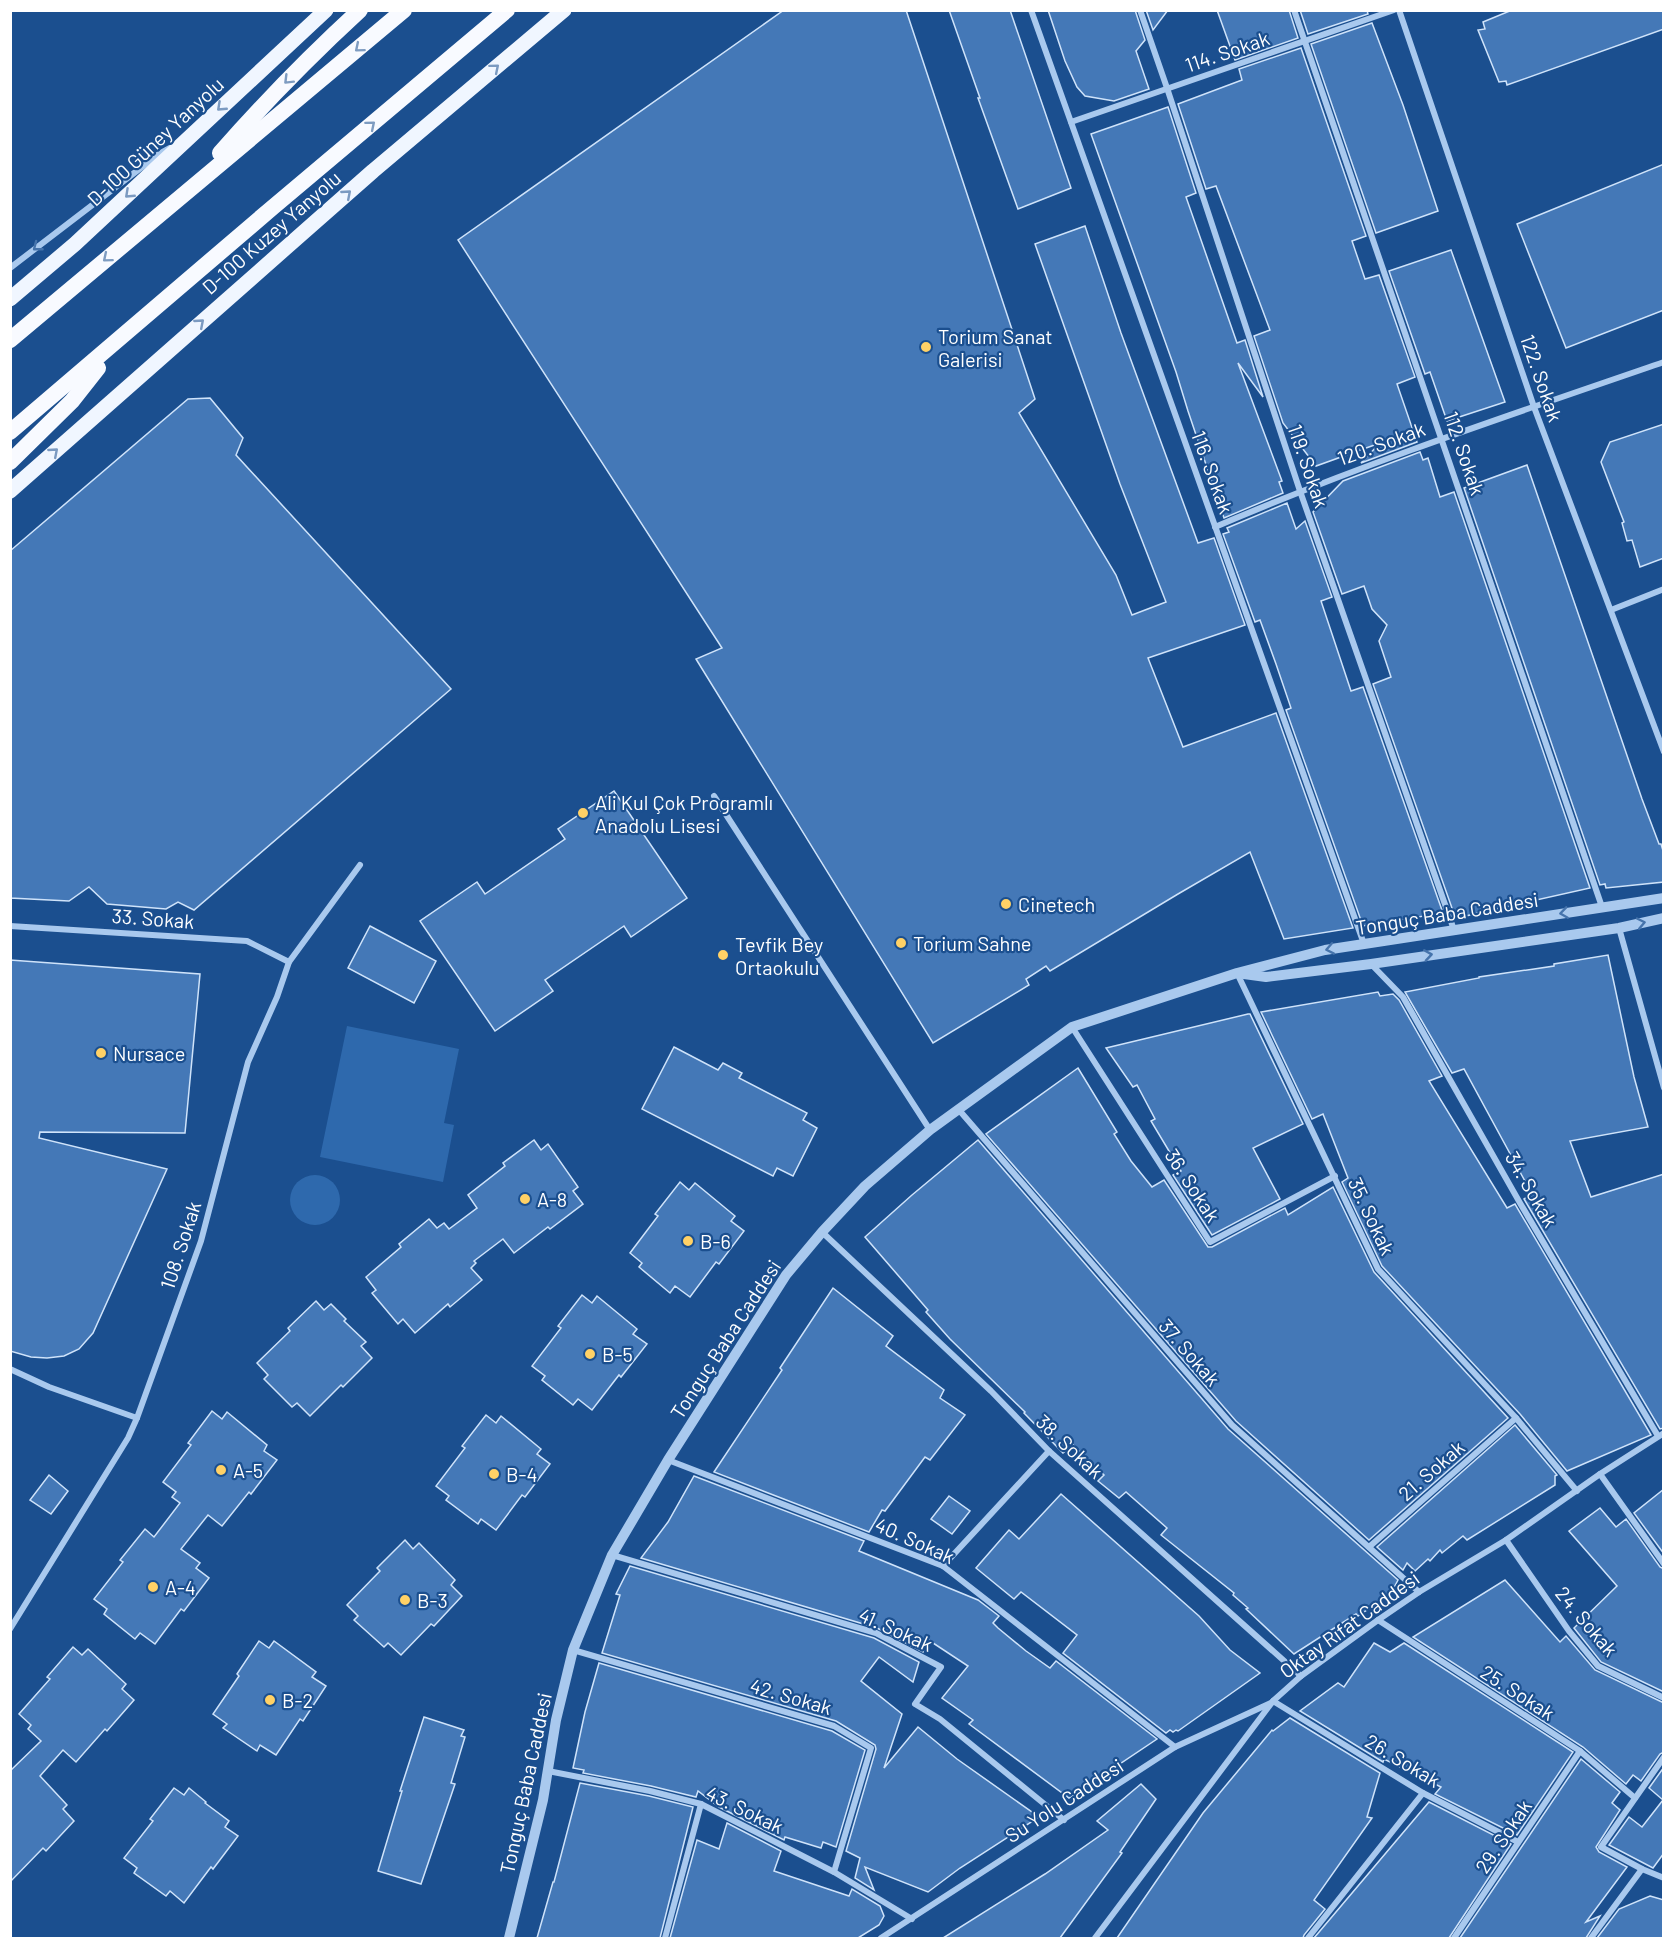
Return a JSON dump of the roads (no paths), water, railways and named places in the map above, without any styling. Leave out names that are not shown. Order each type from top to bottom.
[{"type":"highway","points":[[184,194],[249,120],[360,10]]},
{"type":"highway","points":[[10,340],[404,10]]},
{"type":"highway","points":[[10,432],[507,10]]},
{"type":"highway","points":[[10,462],[72,401],[119,341]]},
{"type":"main road","name":"D-100 Güney Yanyolu","points":[[10,299],[75,244],[326,10]]},
{"type":"main road","name":"D-100 Kuzey Yanyolu","points":[[10,491],[373,171],[564,10]]},
{"type":"street","name":"116. Sokak","points":[[1031,10],[1364,944]]},
{"type":"street","name":"119. Sokak","points":[[1140,10],[1300,491],[1454,930]]},
{"type":"street","name":"112. Sokak","points":[[1294,10],[1602,907]]},
{"type":"street","name":"114. Sokak","points":[[1071,122],[1394,10]]},
{"type":"street","name":"122. Sokak","points":[[1399,10],[1534,407],[1664,752]]},
{"type":"street","points":[[10,268],[159,154],[187,140]]},
{"type":"street","name":"120. Sokak","points":[[1215,527],[1300,491],[1442,438],[1664,362]]},
{"type":"street","points":[[1611,610],[1664,590]]},
{"type":"street","points":[[714,796],[930,1130]]},
{"type":"street","name":"108. Sokak","points":[[10,1629],[128,1438],[201,1241],[248,1062],[289,962],[360,865]]},
{"type":"street","name":"Tonguç Baba Caddesi","points":[[509,1938],[543,1800],[556,1720],[573,1650],[612,1555],[668,1460],[786,1275],[865,1186],[930,1130],[1072,1027],[1237,974],[1325,950],[1664,898]]},
{"type":"street","name":"Tonguç Baba Caddesi","points":[[1237,974],[1266,976],[1371,964],[1619,928],[1664,918]]},
{"type":"street","name":"33. Sokak","points":[[10,926],[247,941],[289,962]]},
{"type":"street","points":[[1619,928],[1664,1088]]},
{"type":"street","name":"34. Sokak","points":[[1371,964],[1403,997],[1520,1203],[1661,1434]]},
{"type":"street","name":"35. Sokak","points":[[1237,974],[1378,1269],[1516,1418],[1577,1491]]},
{"type":"street","name":"36. Sokak","points":[[1072,1027],[1210,1242],[1335,1176]]},
{"type":"street","name":"37. Sokak","points":[[959,1110],[1232,1425],[1419,1592]]},
{"type":"street","name":"38. Sokak","points":[[822,1232],[991,1391],[1049,1451],[1301,1676]]},
{"type":"street","points":[[10,1369],[49,1387],[137,1418]]},
{"type":"street","name":"21. Sokak","points":[[1369,1547],[1516,1418]]},
{"type":"street","name":"Oktay Rıfat Caddesi","points":[[1095,1938],[1273,1701],[1301,1676],[1419,1592],[1506,1540],[1661,1434]]},
{"type":"street","points":[[943,1566],[1049,1451]]},
{"type":"street","name":"40. Sokak","points":[[668,1460],[943,1566],[1174,1747]]},
{"type":"street","points":[[1600,1474],[1664,1564]]},
{"type":"street","name":"24. Sokak","points":[[1506,1540],[1569,1631],[1598,1666],[1664,1698]]},
{"type":"street","name":"41. Sokak","points":[[612,1555],[876,1633],[941,1667],[915,1704],[939,1719],[1064,1820]]},
{"type":"street","name":"25. Sokak","points":[[1378,1620],[1580,1751],[1635,1798]]},
{"type":"street","name":"42. Sokak","points":[[573,1650],[834,1726],[871,1748],[834,1872]]},
{"type":"street","name":"Su Yolu Caddesi","points":[[881,1938],[1174,1747],[1273,1701]]},
{"type":"street","name":"26. Sokak","points":[[1273,1701],[1423,1793],[1518,1842]]},
{"type":"street","name":"29. Sokak","points":[[1454,1938],[1580,1751]]},
{"type":"street","points":[[1664,1757],[1601,1847],[1664,1878]]},
{"type":"street","name":"43. Sokak","points":[[548,1771],[650,1791],[701,1804],[834,1872],[912,1918]]},
{"type":"street","points":[[1308,1938],[1423,1793]]},
{"type":"street","points":[[665,1938],[701,1804]]},
{"type":"street","points":[[1591,1938],[1642,1869]]},
{"type":"place","name":"Torium Sanat Galerisi","points":[[926,347]]},
{"type":"place","name":"Ali Kul Çok Programlı Anadolu Lisesi","points":[[583,813]]},
{"type":"place","name":"Cinetech","points":[[1006,904]]},
{"type":"place","name":"Torium Sahne","points":[[901,943]]},
{"type":"place","name":"Tevfik Bey Ortaokulu","points":[[723,955]]},
{"type":"place","name":"Nursace","points":[[101,1053]]},
{"type":"place","name":"A-8","points":[[525,1199]]},
{"type":"place","name":"B-6","points":[[688,1241]]},
{"type":"place","name":"B-5","points":[[590,1354]]},
{"type":"place","name":"A-5","points":[[221,1470]]},
{"type":"place","name":"B-4","points":[[494,1474]]},
{"type":"place","name":"A-4","points":[[153,1587]]},
{"type":"place","name":"B-3","points":[[405,1600]]},
{"type":"place","name":"B-2","points":[[270,1700]]}]
